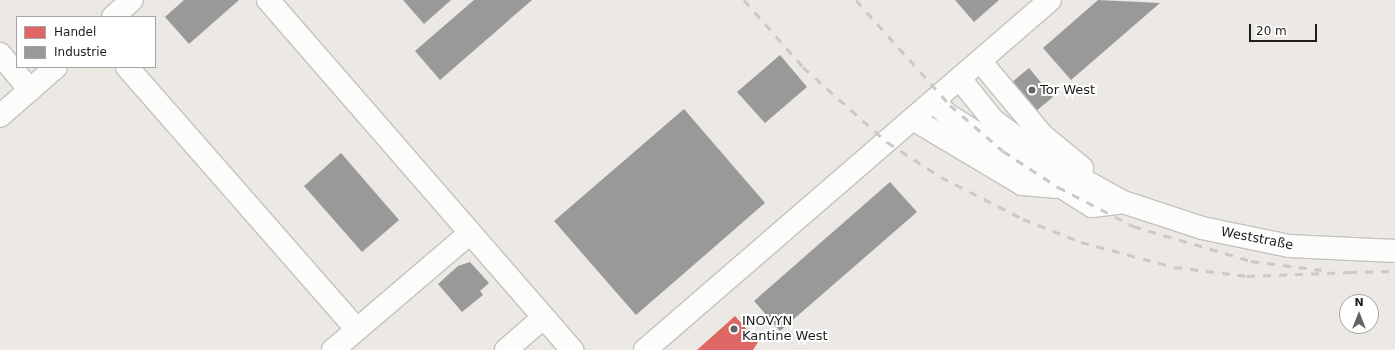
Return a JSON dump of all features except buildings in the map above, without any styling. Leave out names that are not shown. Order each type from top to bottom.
[{"type":"street","points":[[114,16],[132,0]]},
{"type":"street","points":[[268,0],[572,350]]},
{"type":"street","points":[[645,350],[934,102],[1050,0]]},
{"type":"street","points":[[0,54],[30,90]]},
{"type":"street","points":[[980,61],[1042,135],[1123,202]]},
{"type":"street","points":[[0,116],[55,68]]},
{"type":"street","points":[[128,68],[357,330]]},
{"type":"street","name":"Weststraße","points":[[960,79],[992,120],[1044,158],[1123,202],[1202,228],[1289,246],[1395,251]]},
{"type":"street","name":"Weststraße","points":[[934,102],[1058,187],[1092,206],[1123,202]]},
{"type":"street","points":[[914,119],[1022,184],[1058,187]]},
{"type":"street","points":[[334,350],[470,234]]},
{"type":"street","points":[[506,350],[543,318]]},
{"type":"railway","points":[[744,0],[803,67],[887,142],[941,177],[1023,219],[1081,242],[1174,267],[1247,276],[1354,272]]},
{"type":"railway","points":[[856,0],[950,105],[1003,151],[1058,187],[1133,226],[1251,261],[1321,270]]},
{"type":"railway","points":[[1349,272],[1395,271]]},
{"type":"place","name":"Tor West","points":[[1032,90]]},
{"type":"place","name":"INOVYN Kantine West","points":[[734,329]]}]
